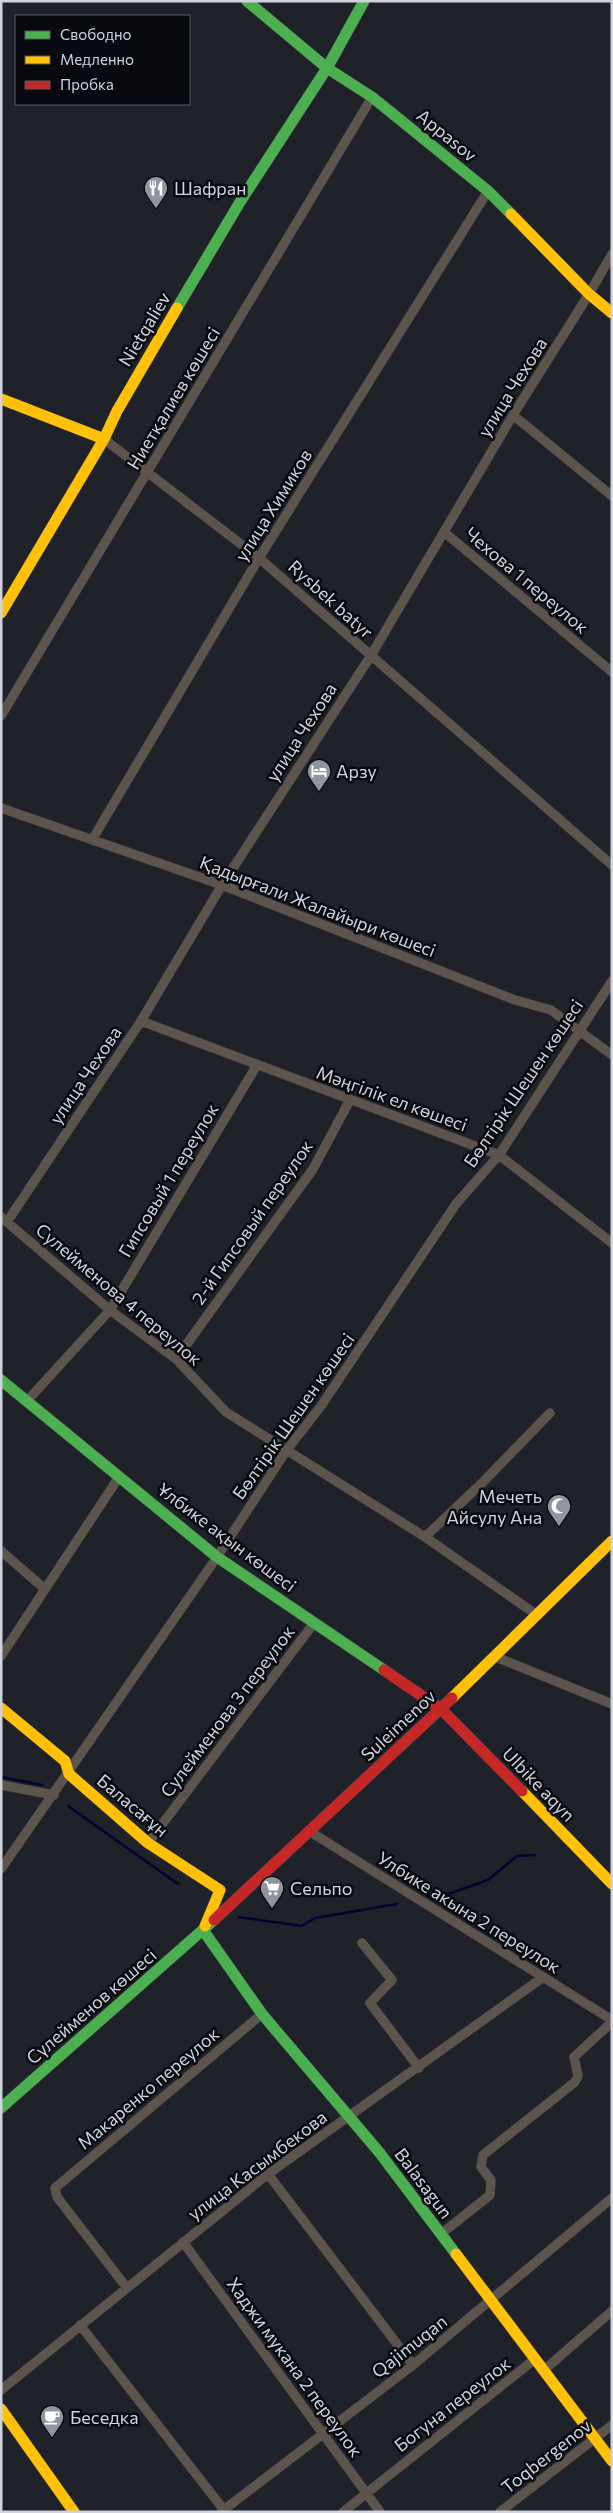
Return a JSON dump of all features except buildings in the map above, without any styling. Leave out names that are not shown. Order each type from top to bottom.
[{"type":"street","name":"Appasov","points":[[247,1],[327,68],[372,97],[488,191],[590,294],[612,313]]},
{"type":"street","name":"Nietqaliev","points":[[1,613],[104,439],[117,411],[235,210],[327,68],[364,1]]},
{"type":"street","name":"Ниетқалиев көшесі","points":[[1,716],[372,97]]},
{"type":"street","name":"улица Химиков","points":[[92,840],[259,558],[488,191]]},
{"type":"street","name":"улица Чехова","points":[[4,1220],[140,1021],[222,884],[370,657],[513,416],[590,294],[612,254]]},
{"type":"street","name":"Rysbek batyr","points":[[1,399],[104,439],[259,558],[370,657],[612,865]]},
{"type":"street","points":[[513,416],[612,496]]},
{"type":"street","name":"Чехова 1 переулок","points":[[444,532],[612,672]]},
{"type":"street","name":"Қадырғали Жалайыри көшесі","points":[[1,808],[222,884],[515,1000],[551,1010],[580,1029],[612,1055]]},
{"type":"street","name":"Бөлтірік Шешен көшесі","points":[[1,1869],[69,1774],[217,1557],[286,1451],[321,1406],[456,1204],[498,1155],[612,981]]},
{"type":"street","name":"Мәңгілік ел көшесі","points":[[140,1021],[498,1155],[612,1243]]},
{"type":"street","name":"Гипсовый 1 переулок","points":[[27,1401],[110,1310],[256,1065]]},
{"type":"street","name":"2-й Гипсовый переулок","points":[[176,1359],[313,1169],[350,1100]]},
{"type":"street","name":"Сулейменова 4 переулок","points":[[4,1220],[110,1310],[176,1359],[226,1412],[425,1537],[537,1615]]},
{"type":"street","name":"Ұлбике ақын көшесі","points":[[1,1380],[217,1557],[441,1709]]},
{"type":"street","points":[[425,1537],[483,1482],[550,1413]]},
{"type":"street","points":[[1,1656],[119,1477]]},
{"type":"street","name":"Suleimenov","points":[[203,1930],[496,1657],[612,1541]]},
{"type":"street","points":[[1,1551],[45,1589]]},
{"type":"street","name":"Сулейменова 3 переулок","points":[[148,1843],[314,1623]]},
{"type":"street","points":[[496,1657],[612,1704]]},
{"type":"street","name":"Баласағұн","points":[[1,1708],[65,1761],[69,1774],[148,1843],[220,1890],[203,1930]]},
{"type":"street","name":"Ulbike aqyn","points":[[441,1709],[612,1884]]},
{"type":"street","points":[[1,1785],[54,1795]]},
{"type":"street","name":"Улбике акына 2 переулок","points":[[309,1831],[534,1970],[542,1978],[612,2021]]},
{"type":"street","name":"Balasagun","points":[[203,1930],[262,2014],[349,2116],[441,2234],[612,2461]]},
{"type":"street","name":"Сүлейменов көшесі","points":[[1,2108],[203,1930]]},
{"type":"street","points":[[362,1943],[392,1980],[370,2003],[419,2068]]},
{"type":"street","name":"улица Касымбекова","points":[[1,2390],[268,2174],[419,2068],[542,1978]]},
{"type":"street","name":"Макаренко переулок","points":[[127,2288],[57,2197],[55,2188],[262,2014]]},
{"type":"street","points":[[441,2234],[490,2195],[492,2180],[481,2167],[483,2155],[575,2082],[578,2076],[574,2057],[612,2021]]},
{"type":"street","points":[[268,2174],[413,2365]]},
{"type":"street","name":"Qajimuqan","points":[[222,2511],[413,2365],[612,2198]]},
{"type":"street","name":"Хаджи мукана 2 переулок","points":[[183,2242],[380,2512]]},
{"type":"street","points":[[544,2370],[612,2311]]},
{"type":"street","points":[[80,2325],[222,2511]]},
{"type":"street","name":"Богуна переулок","points":[[343,2512],[535,2359]]},
{"type":"street","points":[[1,2409],[74,2512]]},
{"type":"street","name":"Toqbergenov","points":[[500,2512],[612,2425]]},
{"type":"waterway","points":[[1,1777],[42,1785]]},
{"type":"waterway","points":[[68,1806],[178,1884]]},
{"type":"waterway","points":[[428,1896],[451,1893],[488,1880],[517,1856],[535,1855]]},
{"type":"waterway","points":[[239,1917],[302,1926],[315,1918],[397,1904]]},
{"type":"traffic: fast","points":[[247,1],[327,68],[372,97],[488,191],[511,214]]},
{"type":"traffic: fast","points":[[177,308],[240,202],[327,68],[364,1]]},
{"type":"traffic: fast","points":[[1,1380],[217,1557],[384,1670]]},
{"type":"traffic: fast","points":[[1,2108],[214,1920]]},
{"type":"traffic: fast","points":[[203,1930],[262,2014],[379,2152],[456,2254]]},
{"type":"traffic: slow","points":[[511,214],[589,294],[612,313]]},
{"type":"traffic: slow","points":[[1,613],[104,439],[117,411],[177,308]]},
{"type":"traffic: slow","points":[[1,399],[104,439]]},
{"type":"traffic: slow","points":[[452,1698],[612,1541]]},
{"type":"traffic: slow","points":[[1,1708],[65,1761],[69,1774],[148,1843],[220,1890],[205,1926]]},
{"type":"traffic: slow","points":[[522,1791],[612,1884]]},
{"type":"traffic: slow","points":[[456,2254],[612,2461]]},
{"type":"traffic: slow","points":[[1,2409],[74,2512]]},
{"type":"traffic: jam","points":[[384,1670],[441,1709],[522,1791]]},
{"type":"traffic: jam","points":[[214,1920],[452,1698]]},
{"type":"place","name":"Шафран","points":[[156,209]]},
{"type":"place","name":"Арзу","points":[[319,792]]},
{"type":"place","name":"Мечеть Айсулу Ана","points":[[559,1527]]},
{"type":"place","name":"Сельпо","points":[[272,1909]]},
{"type":"place","name":"Беседка","points":[[52,2438]]}]
